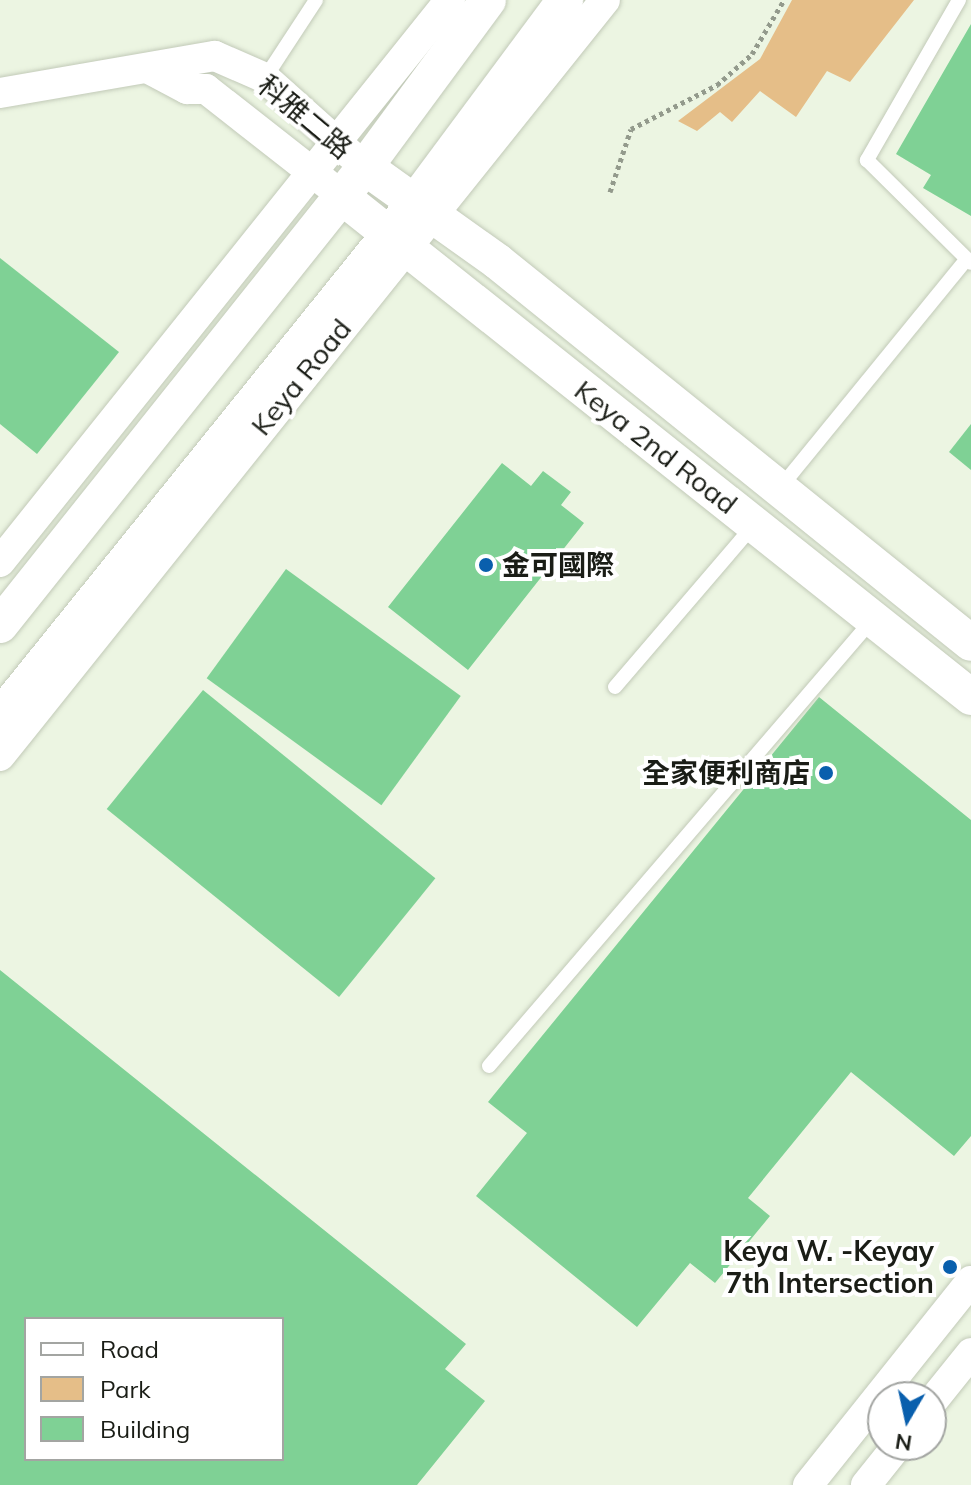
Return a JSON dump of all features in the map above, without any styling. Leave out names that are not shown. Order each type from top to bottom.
[{"type":"street","points":[[0,562],[450,0]]},
{"type":"street","points":[[0,625],[365,167],[488,0]]},
{"type":"street","name":"Keya Road","points":[[422,214],[565,0]]},
{"type":"street","name":"Keya Road","points":[[0,717],[605,0]]},
{"type":"street","name":"科雅二路","points":[[0,93],[151,70],[215,56],[265,78],[365,167]]},
{"type":"street","name":"科雅二路","points":[[151,70],[187,89],[206,89],[314,171],[341,196]]},
{"type":"street","name":"Keya 2nd Road","points":[[365,167],[422,214],[498,262],[777,492],[971,643]]},
{"type":"street","name":"Keya 2nd Road","points":[[341,196],[971,697]]},
{"type":"street","name":"Keya Road","points":[[0,756],[398,243]]},
{"type":"street","points":[[808,1485],[959,1316],[971,1281]]},
{"type":"street","points":[[947,1384],[969,1358],[959,1316]]},
{"type":"street","points":[[866,1485],[885,1461]]},
{"type":"lane","points":[[265,78],[316,0]]},
{"type":"lane","points":[[777,492],[969,261],[867,160],[959,0]]},
{"type":"lane","points":[[615,687],[754,525]]},
{"type":"lane","points":[[489,1066],[874,619]]},
{"type":"path","points":[[610,192],[631,129],[717,85],[752,54],[784,0]]},
{"type":"green space","points":[[792,0],[914,0],[850,82],[827,71],[796,117],[760,91],[732,122],[720,112],[697,131],[678,121],[760,59]]},
{"type":"building","points":[[971,24],[971,216],[923,188],[931,175],[896,154]]},
{"type":"building","points":[[0,258],[119,352],[37,454],[0,424]]},
{"type":"building","points":[[971,424],[971,470],[949,452]]},
{"type":"building","name":"金可國際","points":[[502,463],[531,486],[543,471],[571,492],[561,505],[584,523],[468,670],[388,607]]},
{"type":"building","points":[[286,569],[461,696],[381,805],[207,678]]},
{"type":"building","points":[[203,690],[435,878],[339,997],[107,809]]},
{"type":"building","points":[[819,697],[971,820],[971,1136],[954,1156],[851,1072],[748,1198],[770,1216],[715,1283],[690,1263],[637,1327],[476,1196],[527,1133],[488,1102]]},
{"type":"building","points":[[0,970],[466,1344],[445,1369],[485,1401],[417,1485],[0,1485]]},
{"type":"place","name":"金可國際","points":[[486,565]]},
{"type":"place","name":"全家便利商店","points":[[826,773]]},
{"type":"place","name":"Keya W. -Keyay 7th Intersection","points":[[950,1267]]}]
